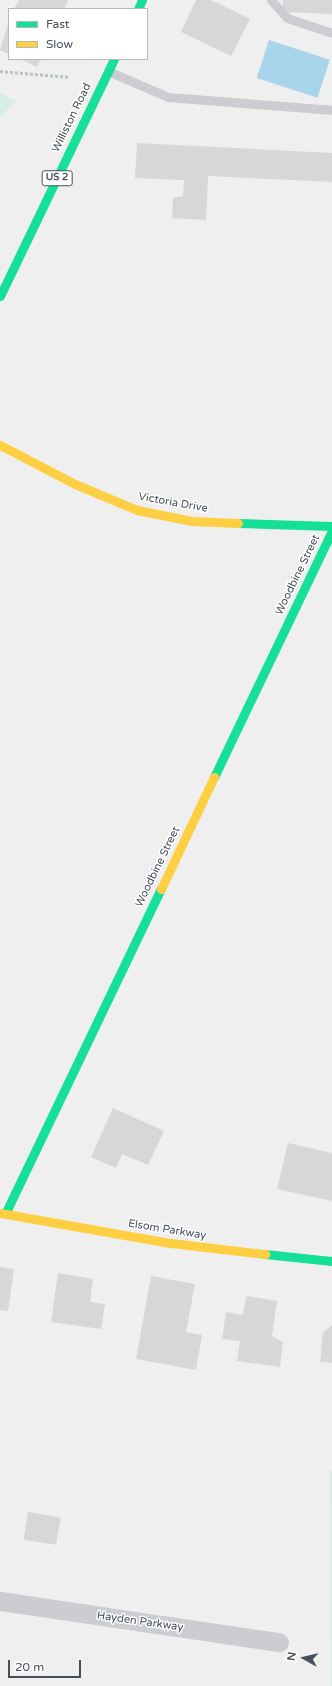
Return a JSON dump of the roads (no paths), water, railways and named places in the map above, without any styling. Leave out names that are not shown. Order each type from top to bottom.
[{"type":"street","name":"Williston Road","points":[[0,296],[114,60]]},
{"type":"street","name":"Victoria Drive","points":[[0,445],[75,484],[137,510],[192,521],[332,526]]},
{"type":"street","name":"Woodbine Street","points":[[2,1213],[332,531]]},
{"type":"street","name":"Elsom Parkway","points":[[2,1213],[171,1243],[332,1261]]},
{"type":"street","name":"Hayden Parkway","points":[[0,1601],[280,1642]]},
{"type":"lane","points":[[271,0],[287,18],[332,33]]},
{"type":"lane","points":[[108,71],[168,97],[332,110]]},
{"type":"water","points":[[269,40],[330,60],[318,98],[257,78]]}]
